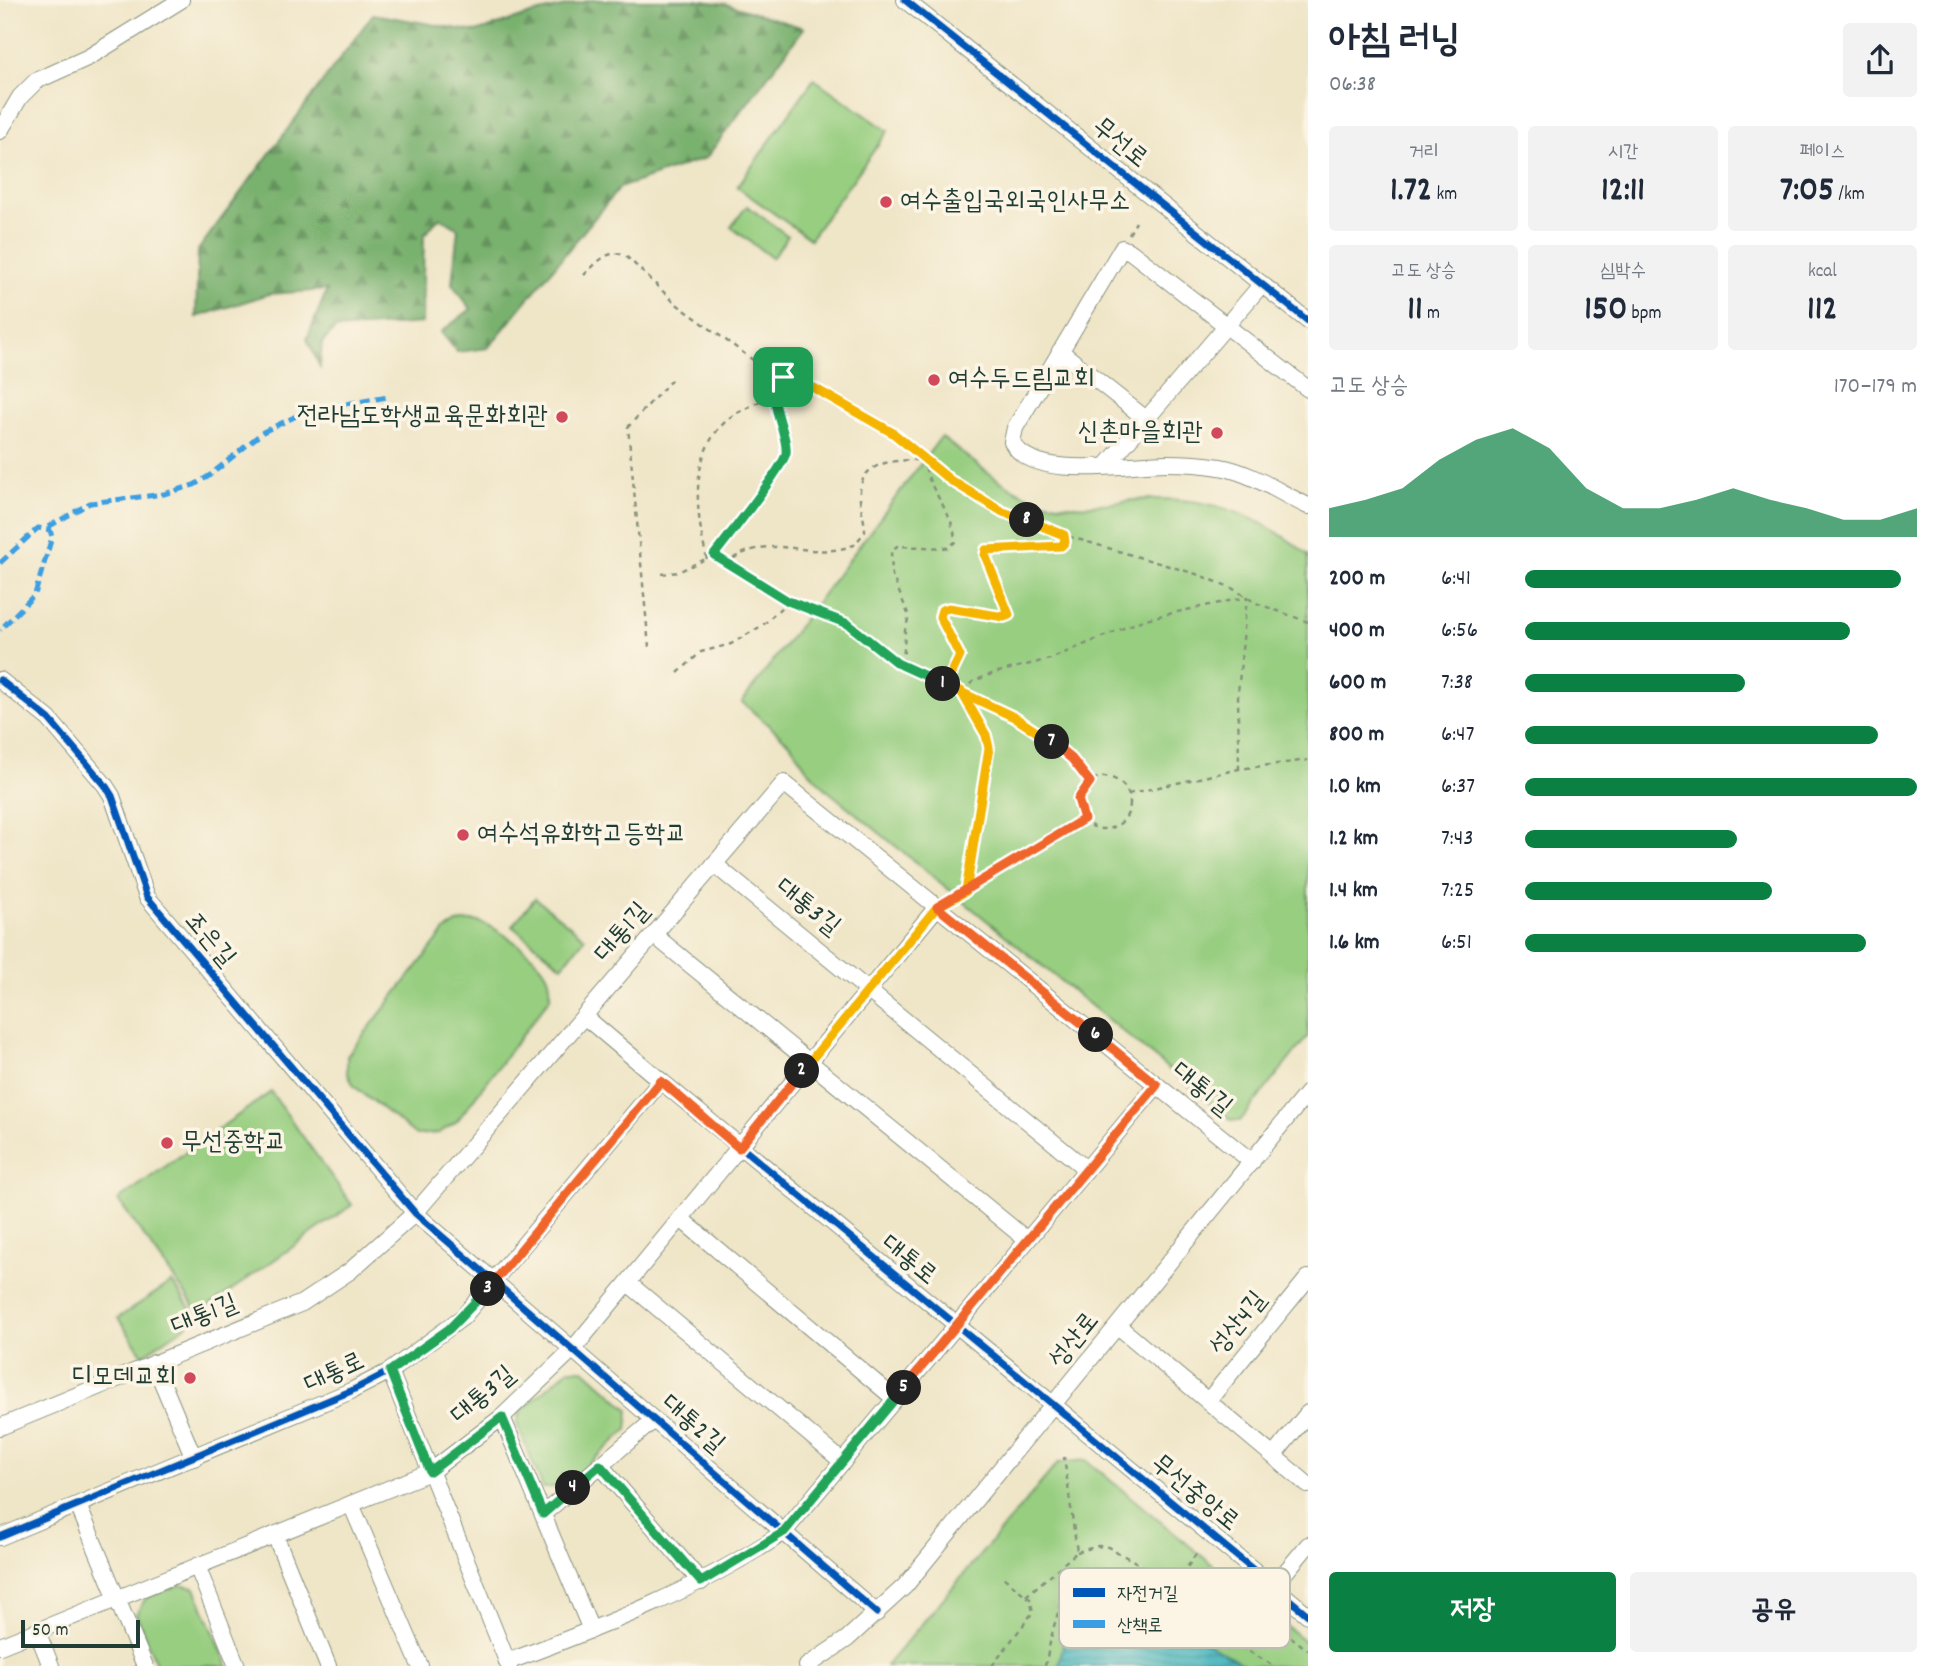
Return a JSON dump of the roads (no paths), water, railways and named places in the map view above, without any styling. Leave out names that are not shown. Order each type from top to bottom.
[{"type":"street","points":[[0,131],[20,97],[36,81],[89,57],[181,0]]},
{"type":"street","name":"무선로","points":[[905,0],[1308,321]]},
{"type":"street","points":[[1308,388],[1131,252],[1122,248],[1015,428],[1013,442],[1021,452],[1046,463],[1075,467],[1166,463],[1220,467],[1260,480],[1308,506]]},
{"type":"street","points":[[1107,466],[1262,284]]},
{"type":"street","points":[[1060,351],[1146,419]]},
{"type":"street","name":"조은길","points":[[0,680],[49,719],[105,785],[112,796],[147,897],[415,1213],[495,1282]]},
{"type":"street","name":"대통1길","points":[[0,1427],[302,1303],[350,1270],[415,1213],[784,783],[1252,1162]]},
{"type":"street","name":"대통3길","points":[[714,864],[869,990]]},
{"type":"street","name":"대통3길","points":[[0,1646],[430,1472],[502,1417],[573,1349],[937,907]]},
{"type":"street","points":[[654,935],[1027,1240]]},
{"type":"street","points":[[869,990],[1086,1169]]},
{"type":"street","points":[[584,1016],[661,1081]]},
{"type":"street","name":"대통로","points":[[0,1537],[194,1458],[390,1371],[449,1329],[495,1282],[661,1081],[1053,1407]]},
{"type":"street","points":[[390,1371],[508,1664],[646,1609],[701,1582],[784,1532],[1157,1085]]},
{"type":"street","name":"성산로","points":[[807,1666],[847,1639],[877,1613],[952,1531],[1308,1092]]},
{"type":"street","points":[[681,1219],[895,1398]]},
{"type":"street","name":"성산4길","points":[[1208,1401],[1308,1278]]},
{"type":"street","name":"대통2길","points":[[495,1282],[877,1613]]},
{"type":"street","points":[[628,1283],[843,1462]]},
{"type":"street","points":[[1118,1326],[1308,1485]]},
{"type":"street","points":[[154,1363],[194,1458]]},
{"type":"street","name":"무선중앙로","points":[[1053,1407],[1250,1568]]},
{"type":"street","points":[[1274,1455],[1308,1413]]},
{"type":"street","points":[[502,1417],[591,1630]]},
{"type":"street","points":[[543,1514],[654,1420]]},
{"type":"street","points":[[600,1465],[701,1582]]},
{"type":"street","points":[[351,1504],[420,1666]]},
{"type":"street","points":[[78,1505],[145,1666]]},
{"type":"street","points":[[275,1535],[328,1666]]},
{"type":"street","points":[[1289,1568],[1308,1545]]},
{"type":"street","points":[[197,1566],[237,1666]]},
{"type":"street","name":"무선중앙로","points":[[1290,1601],[1308,1615]]},
{"type":"street","points":[[37,1631],[51,1666]]},
{"type":"water","points":[[1063,1648],[1216,1648],[1247,1666],[1059,1666]]},
{"type":"place","name":"여수출입국외국인사무소","points":[[886,202]]},
{"type":"place","name":"여수두드림교회","points":[[934,380]]},
{"type":"place","name":"전라남도학생교육문화회관","points":[[562,417]]},
{"type":"place","name":"신촌마을회관","points":[[1217,433]]},
{"type":"place","name":"여수석유화학고등학교","points":[[463,835]]},
{"type":"place","name":"무선중학교","points":[[167,1143]]},
{"type":"place","name":"디모데교회","points":[[190,1378]]}]
